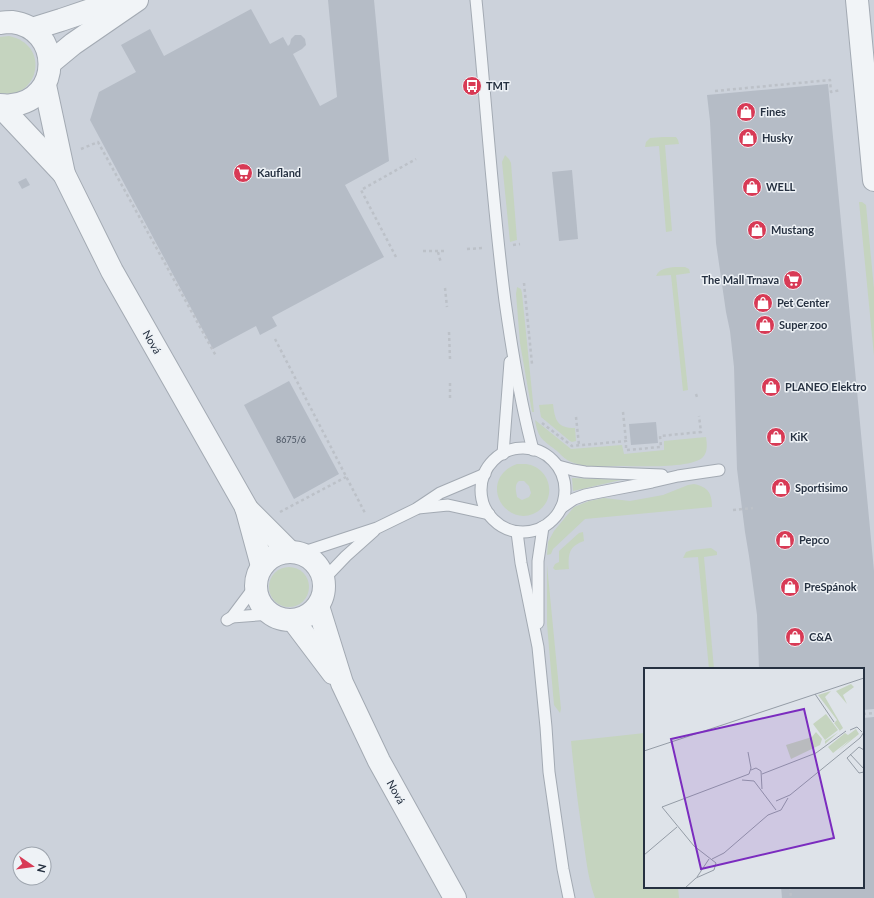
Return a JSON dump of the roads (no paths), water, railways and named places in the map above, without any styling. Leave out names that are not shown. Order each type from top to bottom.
[{"type":"street","points":[[4,18],[32,29],[120,0]]},
{"type":"street","points":[[50,63],[73,44],[137,0]]},
{"type":"street","points":[[857,0],[874,180]]},
{"type":"street","name":"Nová","points":[[0,105],[12,106],[25,102],[36,95],[45,85],[48,78],[50,63],[47,48],[38,34],[32,29]]},
{"type":"street","name":"Nová","points":[[45,85],[64,174],[112,271],[246,507],[295,552],[309,557],[316,563],[321,571],[324,589],[318,606],[342,683],[379,761],[455,898]]},
{"type":"street","name":"Nová","points":[[0,105],[64,174]]},
{"type":"street","name":"Nová","points":[[246,507],[259,576],[257,594],[264,608],[271,614]]},
{"type":"street","points":[[259,576],[268,560],[274,556],[281,553],[295,552]]},
{"type":"street","points":[[271,614],[285,620],[293,620],[307,616],[318,606]]},
{"type":"street","name":"Nová","points":[[293,620],[342,683]]},
{"type":"lane","points":[[476,0],[498,239],[512,345],[525,418],[533,450]]},
{"type":"lane","points":[[503,454],[512,345]]},
{"type":"lane","points":[[515,449],[533,450],[539,451],[558,466],[565,483],[565,496],[561,508],[553,519],[543,527],[530,531],[518,532],[501,526],[492,518],[483,501],[482,487],[485,474],[492,462],[503,454],[515,449]]},
{"type":"lane","points":[[558,466],[585,472],[678,476]]},
{"type":"lane","points":[[561,508],[574,499],[585,496],[678,476],[718,470]]},
{"type":"lane","points":[[295,552],[377,528],[416,509],[440,493],[485,474]]},
{"type":"lane","points":[[416,509],[448,505],[489,514]]},
{"type":"lane","points":[[543,527],[538,561],[538,647],[549,772],[563,869],[569,898]]},
{"type":"lane","points":[[323,580],[346,556],[377,528]]},
{"type":"lane","points":[[518,532],[521,563],[538,647]]},
{"type":"lane","points":[[259,576],[230,619],[271,614]]},
{"type":"place","name":"TMT","points":[[472,86]]},
{"type":"place","name":"Fines","points":[[746,112]]},
{"type":"place","name":"Husky","points":[[748,138]]},
{"type":"place","name":"Kaufland","points":[[243,173]]},
{"type":"place","name":"WELL","points":[[752,187]]},
{"type":"place","name":"Mustang","points":[[757,230]]},
{"type":"place","name":"The Mall Trnava","points":[[793,280]]},
{"type":"place","name":"Pet Center","points":[[763,303]]},
{"type":"place","name":"Super zoo","points":[[765,325]]},
{"type":"place","name":"PLANEO Elektro","points":[[771,387]]},
{"type":"place","name":"KiK","points":[[776,437]]},
{"type":"place","name":"Sportisimo","points":[[781,488]]},
{"type":"place","name":"Pepco","points":[[785,540]]},
{"type":"place","name":"PreSpánok","points":[[790,587]]},
{"type":"place","name":"C&A","points":[[795,637]]}]
